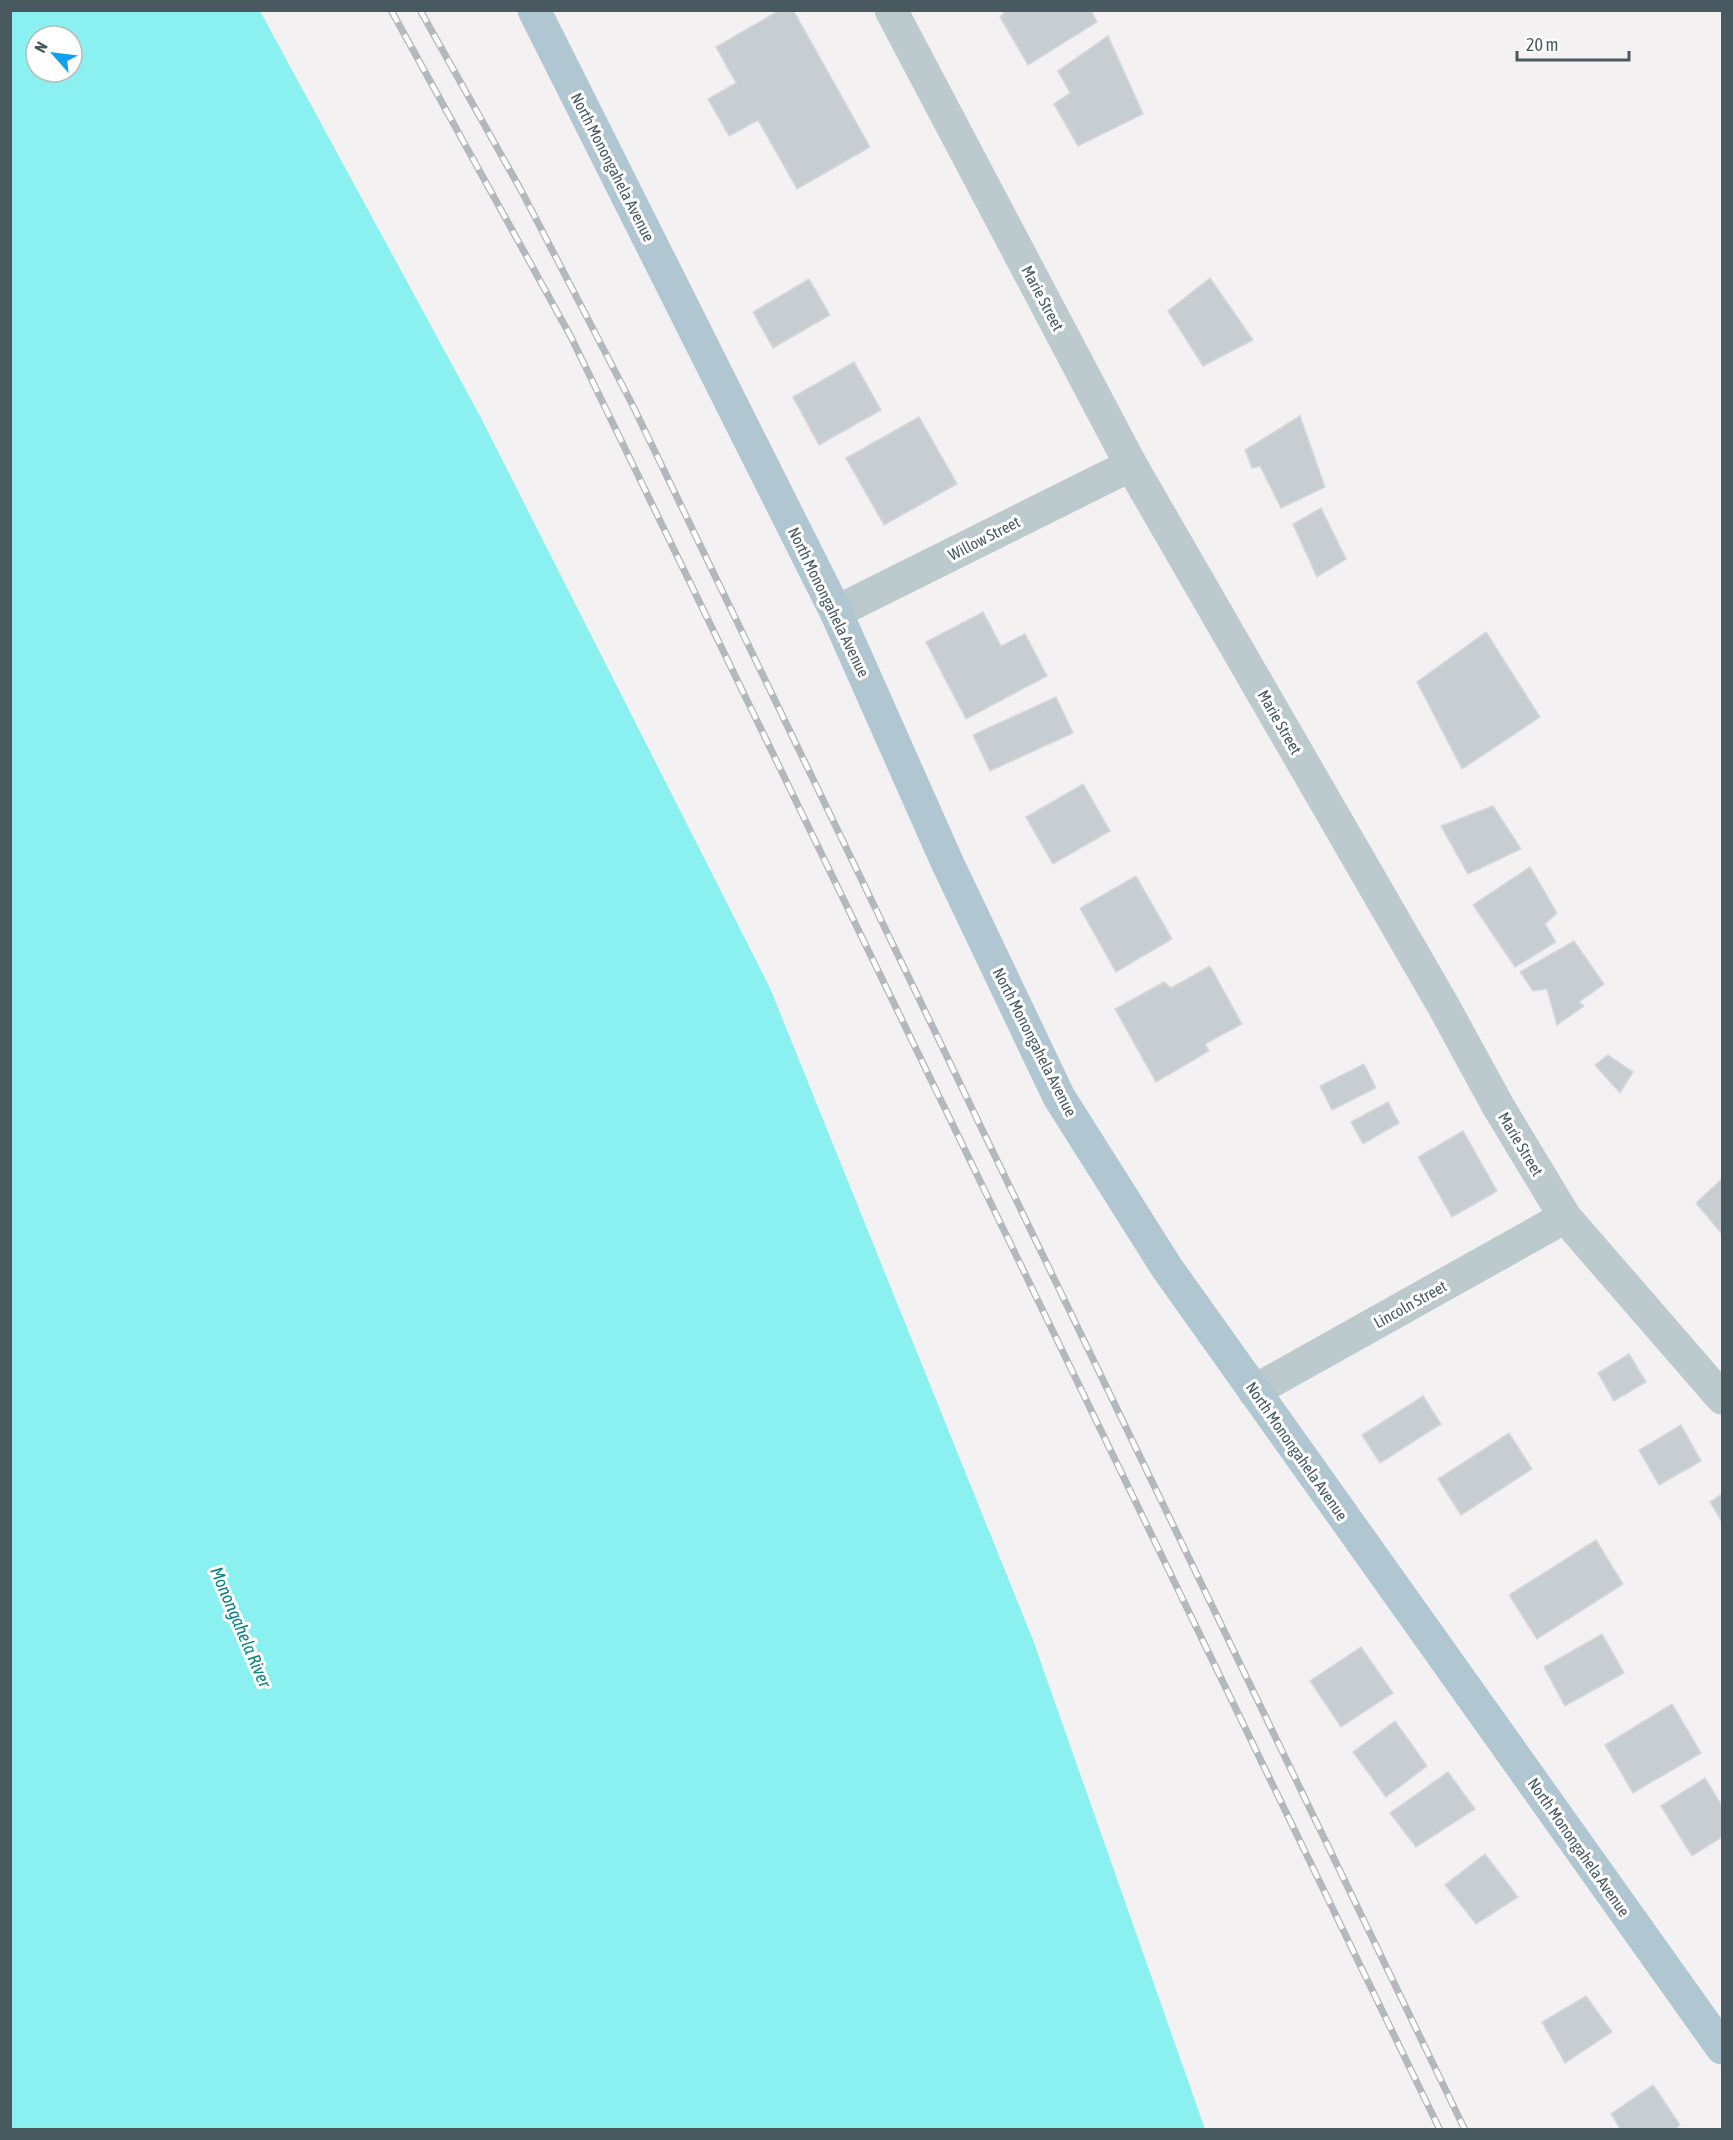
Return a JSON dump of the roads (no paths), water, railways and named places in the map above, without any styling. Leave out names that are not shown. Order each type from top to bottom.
[{"type":"main road","name":"North Monongahela Avenue","points":[[534,10],[836,612],[947,862],[1059,1097],[1167,1268],[1719,2038]]},
{"type":"street","name":"Marie Street","points":[[891,10],[1131,465],[1444,1006],[1498,1106],[1565,1217],[1722,1398]]},
{"type":"street","name":"Willow Street","points":[[836,612],[1131,465]]},
{"type":"street","name":"Lincoln Street","points":[[1254,1391],[1565,1217]]},
{"type":"water","name":"Monongahela River","points":[[11,10],[260,11],[480,416],[770,988],[1033,1640],[1205,2129],[11,2129]]},
{"type":"railway","points":[[391,10],[571,337],[1440,2130]]},
{"type":"railway","points":[[420,10],[522,192],[632,404],[1465,2130]]}]
